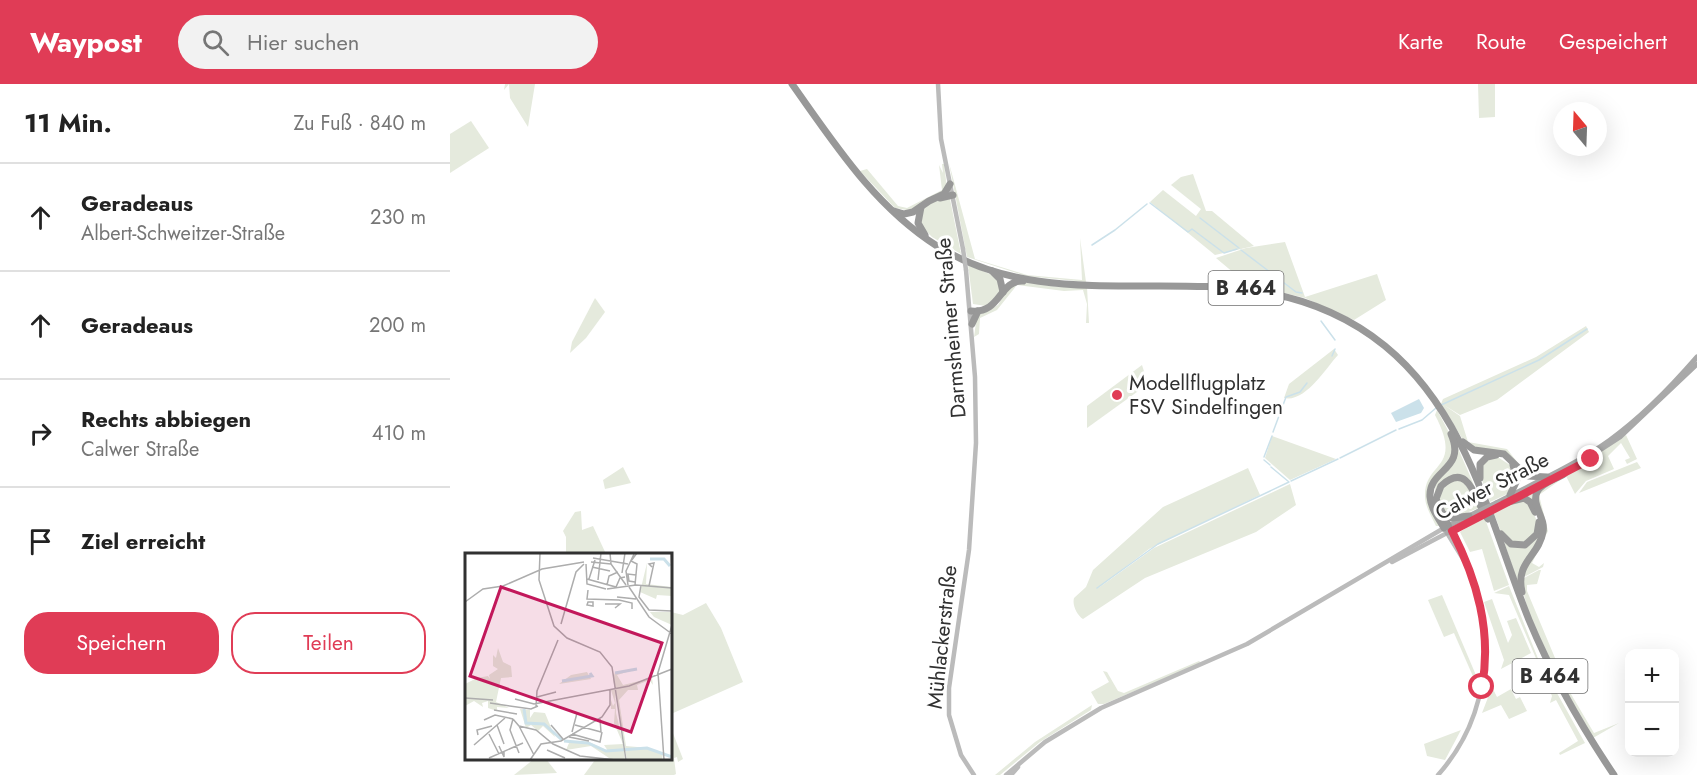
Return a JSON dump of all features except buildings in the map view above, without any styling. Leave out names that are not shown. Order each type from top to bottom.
[{"type":"highway","name":"B 464","points":[[792,84],[854,169],[889,208],[928,240],[954,255],[989,269],[1034,280],[1101,285],[1209,285],[1280,294],[1313,304],[1378,340],[1401,361],[1441,412],[1491,521],[1525,609],[1566,698],[1614,775]]},
{"type":"highway","points":[[941,196],[950,184]]},
{"type":"highway","points":[[889,208],[908,214],[941,196],[953,194]]},
{"type":"highway","points":[[921,207],[918,223],[928,240]]},
{"type":"highway","points":[[989,269],[1001,281],[1002,294]]},
{"type":"highway","points":[[972,324],[976,310],[995,304],[1013,282],[1034,280]]},
{"type":"highway","name":"B 464","points":[[1441,412],[1450,423],[1483,492],[1491,521],[1541,658],[1572,718],[1609,775]]},
{"type":"highway","points":[[1450,423],[1471,449],[1504,454],[1527,476],[1547,477]]},
{"type":"highway","points":[[1448,530],[1432,506],[1430,492],[1437,478],[1454,458],[1455,446],[1451,431]]},
{"type":"highway","points":[[1483,492],[1479,467],[1487,457],[1498,455],[1510,461],[1516,472],[1516,486],[1510,495]]},
{"type":"highway","points":[[1525,609],[1521,574],[1527,559],[1540,542],[1544,529],[1536,502],[1536,492],[1564,474]]},
{"type":"highway","points":[[1448,530],[1436,501],[1439,488],[1449,480],[1460,479],[1474,488],[1491,521],[1504,539],[1514,545],[1529,543],[1537,534],[1539,523],[1529,500],[1521,498],[1499,504]]},
{"type":"highway","points":[[1441,513],[1452,518],[1469,516]]},
{"type":"main road","name":"Calwer Straße","points":[[1499,504],[1510,495],[1547,477],[1618,434],[1647,409],[1697,357]]},
{"type":"main road","name":"Calwer Straße","points":[[1448,530],[1564,474],[1620,437],[1697,364]]},
{"type":"main road","name":"Calwer Straße","points":[[1448,530],[1469,516],[1478,514]]},
{"type":"street","name":"Darmsheimer Straße","points":[[938,84],[939,123],[966,270],[976,310]]},
{"type":"street","name":"Darmsheimer Straße","points":[[972,324],[976,403],[973,499]]},
{"type":"street","name":"Mühlackerstraße","points":[[973,499],[969,550],[949,688],[949,715],[955,742],[973,774]]},
{"type":"street","points":[[1438,775],[1466,734],[1481,693],[1486,646],[1480,601],[1468,567],[1448,530]]},
{"type":"street","name":"Calwer Straße","points":[[1023,760],[1055,735],[1098,711],[1256,640],[1378,568],[1448,530]]},
{"type":"street","points":[[1006,775],[1023,760]]},
{"type":"street","points":[[1011,775],[1023,760]]},
{"type":"shaded area","points":[[509,84],[535,84],[528,127],[510,98]]},
{"type":"shaded area","points":[[1478,84],[1495,84],[1495,117],[1479,118]]},
{"type":"shaded area","points":[[471,121],[489,148],[450,173],[450,134]]},
{"type":"shaded area","points":[[949,163],[975,259],[1027,275],[1082,280],[1080,238],[1086,282],[1026,276],[967,257]]},
{"type":"shaded area","points":[[942,164],[944,164],[947,188],[913,211],[895,208],[860,171],[867,169],[898,206],[907,208],[942,190],[939,165],[943,173]]},
{"type":"shaded area","points":[[1193,174],[1206,211],[1212,211],[1254,246],[1215,255],[1150,202],[1163,190],[1196,216],[1201,209],[1171,185],[1181,177]]},
{"type":"shaded area","points":[[950,199],[961,254],[932,237],[920,225],[922,212],[928,204]]},
{"type":"shaded area","points":[[1285,242],[1305,297],[1377,274],[1386,300],[1354,320],[1305,298],[1247,284],[1216,258],[1246,248]]},
{"type":"shaded area","points":[[968,265],[997,277],[1001,292],[986,306],[973,304]]},
{"type":"shaded area","points":[[1024,282],[1060,287],[1087,287],[1089,323],[1086,323],[1087,304],[1083,290],[1064,291],[1017,285],[997,310],[980,318],[979,334],[974,337],[977,315],[998,305],[1009,286]]},
{"type":"shaded area","points":[[595,298],[605,312],[586,338],[570,353],[572,342]]},
{"type":"shaded area","points":[[1586,326],[1589,332],[1497,400],[1460,415],[1444,405],[1460,416],[1468,442],[1507,449],[1526,473],[1507,453],[1478,450],[1465,443],[1441,404],[1443,399],[1536,357]]},
{"type":"shaded area","points":[[1334,349],[1338,355],[1307,390],[1292,398],[1284,398],[1289,384]]},
{"type":"shaded area","name":"Modellflugplatz FSV Sindelfingen","points":[[1142,365],[1148,384],[1087,428],[1087,406]]},
{"type":"shaded area","points":[[1437,410],[1451,436],[1453,458],[1430,486],[1439,526],[1436,526],[1429,512],[1425,496],[1426,485],[1444,456],[1446,446],[1435,415]]},
{"type":"shaded area","points":[[1626,435],[1637,459],[1627,464],[1625,460],[1630,458],[1621,443],[1608,456],[1614,469],[1586,481],[1575,494],[1566,476],[1539,495],[1548,531],[1532,563],[1539,567],[1544,563],[1543,567],[1522,578],[1541,541],[1538,492]]},
{"type":"shaded area","points":[[1272,436],[1336,459],[1290,480],[1265,458]]},
{"type":"shaded area","points":[[1457,446],[1474,485],[1450,478],[1434,498],[1436,482]]},
{"type":"shaded area","points":[[1496,456],[1510,465],[1515,478],[1507,494],[1490,502],[1480,475],[1483,462]]},
{"type":"shaded area","points":[[1637,462],[1641,468],[1579,493],[1587,482]]},
{"type":"shaded area","points":[[623,467],[631,483],[605,489],[603,480]]},
{"type":"shaded area","points":[[1248,468],[1260,495],[1149,549],[1097,589],[1154,548],[1290,484],[1296,505],[1256,532],[1145,578],[1083,619],[1079,615],[1074,607],[1074,598],[1086,587],[1093,570],[1163,507]]},
{"type":"shaded area","points":[[1451,480],[1463,481],[1481,507],[1454,518],[1442,512],[1438,493]]},
{"type":"shaded area","points":[[1532,491],[1535,492],[1541,521],[1539,539],[1523,563],[1518,583],[1503,539],[1508,543],[1531,543],[1539,517],[1522,497]]},
{"type":"shaded area","points":[[1522,499],[1530,504],[1538,524],[1531,540],[1516,544],[1501,532],[1493,511]]},
{"type":"shaded area","points":[[581,511],[582,530],[593,526],[606,553],[566,553],[566,537],[563,531],[575,512]]},
{"type":"shaded area","points":[[1484,516],[1509,585],[1494,591],[1482,549],[1470,552],[1460,532]]},
{"type":"shaded area","points":[[1541,570],[1537,584],[1527,585],[1527,591],[1568,689],[1594,733],[1619,723],[1593,738],[1549,661],[1530,617],[1522,579]]},
{"type":"shaded area","points":[[1509,586],[1539,661],[1585,743],[1560,755],[1559,753],[1578,741],[1556,700],[1550,703],[1552,696],[1509,595],[1494,593]]},
{"type":"shaded area","points":[[1442,595],[1478,680],[1475,681],[1454,633],[1444,637],[1428,600]]},
{"type":"shaded area","points":[[1492,599],[1508,643],[1512,635],[1507,621],[1516,618],[1531,653],[1501,669],[1504,660],[1484,602]]},
{"type":"shaded area","points":[[706,603],[721,628],[743,682],[672,714],[672,612],[683,615]]},
{"type":"shaded area","points":[[1199,661],[1201,663],[1104,704],[1098,704],[1091,692],[1109,682],[1103,671],[1107,672],[1118,691],[1124,693]]},
{"type":"shaded area","points":[[1492,687],[1497,697],[1511,689],[1516,699],[1520,697],[1527,711],[1509,719],[1501,705],[1482,713]]},
{"type":"shaded area","points":[[1092,705],[1091,710],[1040,742],[1000,775],[995,775],[1035,742]]},
{"type":"shaded area","points":[[1461,730],[1445,760],[1427,756],[1424,744]]},
{"type":"shaded area","points":[[672,731],[683,759],[678,762],[677,757],[674,758],[676,774],[674,775],[584,775],[595,760],[672,760]]},
{"type":"shaded area","points":[[533,760],[547,760],[557,773],[514,775]]},
{"type":"water","points":[[1419,399],[1424,408],[1421,413],[1396,422],[1391,413]]},
{"type":"waterway","points":[[1150,203],[1188,232],[1192,229],[1224,253],[1237,249]]},
{"type":"waterway","points":[[1092,245],[1147,204]]},
{"type":"waterway","points":[[1200,218],[1239,248]]},
{"type":"waterway","points":[[1241,250],[1296,292],[1302,293]]},
{"type":"waterway","points":[[1321,321],[1335,340]]},
{"type":"waterway","points":[[1441,405],[1539,360],[1587,329]]},
{"type":"waterway","points":[[1332,356],[1335,349]]},
{"type":"waterway","points":[[1273,432],[1286,397],[1300,392],[1307,383]]},
{"type":"waterway","points":[[1399,429],[1422,420],[1436,408]]},
{"type":"waterway","points":[[1340,458],[1396,430]]},
{"type":"waterway","points":[[1264,457],[1272,436]]},
{"type":"waterway","points":[[1291,481],[1338,459]]},
{"type":"waterway","points":[[1264,460],[1270,465]]},
{"type":"waterway","points":[[1097,588],[1158,544],[1289,482],[1271,467]]},
{"type":"place","name":"Modellflugplatz FSV Sindelfingen","points":[[1117,395]]},
{"type":"route","points":[[1482,687],[1486,652],[1483,614],[1472,577],[1452,531],[1591,459]]}]
